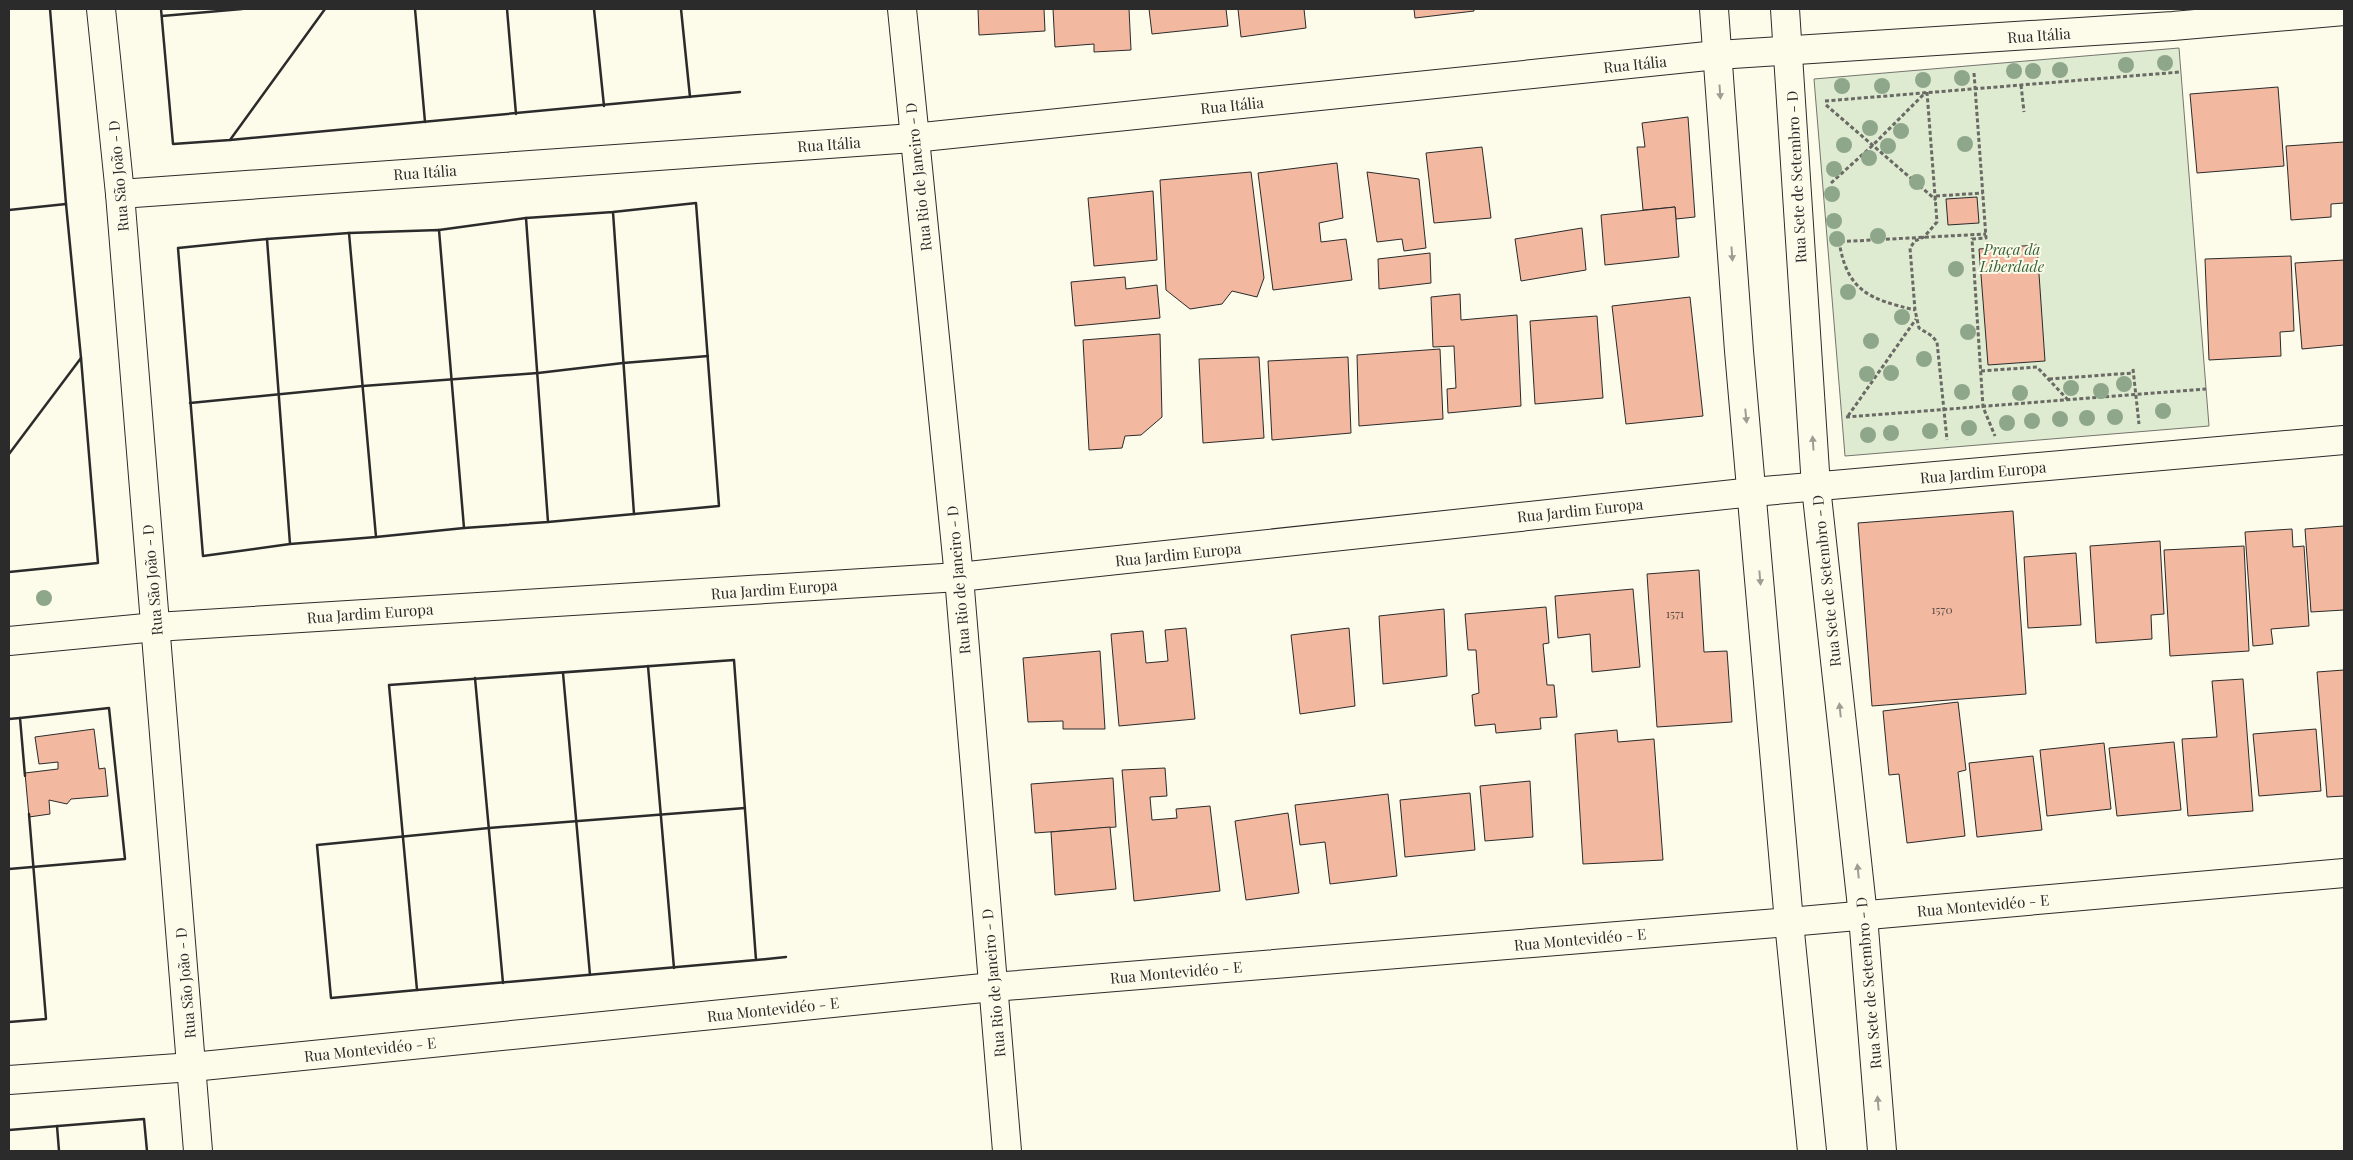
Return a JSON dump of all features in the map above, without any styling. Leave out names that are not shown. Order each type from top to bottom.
[{"type":"street","name":"Rua São João - D","points":[[101,9],[120,194],[198,1151]]},
{"type":"street","name":"Rua Rio de Janeiro - D","points":[[902,9],[913,138],[958,577],[1007,1151]]},
{"type":"street","points":[[1714,9],[1739,351],[1753,492],[1789,922],[1812,1151]]},
{"type":"street","name":"Rua Sete de Setembro - D","points":[[1785,9],[1816,486],[1863,916],[1882,1151]]},
{"type":"street","name":"Rua Itália","points":[[120,194],[913,138],[1717,55],[2163,26],[2344,11]]},
{"type":"street","name":"Rua Jardim Europa","points":[[9,641],[156,627],[958,577],[1753,492],[2344,440]]},
{"type":"street","name":"Rua Montevidéo - E","points":[[9,1080],[192,1067],[993,986],[1863,916],[2344,873]]},
{"type":"path","points":[[1974,65],[1986,238],[1972,239],[1983,407],[1998,444]]},
{"type":"path","points":[[1936,200],[1822,102],[2180,72]]},
{"type":"path","points":[[2021,85],[2024,112]]},
{"type":"path","points":[[1828,185],[1872,146],[1927,92]]},
{"type":"path","points":[[1927,92],[1937,222],[1924,237],[1915,242],[1910,248],[1915,310],[1919,328],[1932,336],[1936,342],[1948,448]]},
{"type":"path","points":[[1936,196],[1983,193]]},
{"type":"path","points":[[1834,242],[1986,234]]},
{"type":"path","points":[[1839,241],[1847,271],[1861,290],[1884,302],[1915,310]]},
{"type":"path","points":[[1848,417],[1917,318]]},
{"type":"path","points":[[1981,371],[2037,367],[2068,400]]},
{"type":"path","points":[[2049,379],[2133,371],[2140,432]]},
{"type":"path","points":[[1842,417],[2206,389]]},
{"type":"green space","name":"Praça da Liberdade","points":[[2179,48],[2209,426],[1845,456],[1814,79]]},
{"type":"building","points":[[978,9],[1044,9],[1045,31],[979,35]]},
{"type":"building","points":[[1053,9],[1129,9],[1131,50],[1094,52],[1094,44],[1055,47]]},
{"type":"building","points":[[1149,9],[1226,9],[1228,26],[1152,34]]},
{"type":"building","points":[[1238,9],[1304,9],[1306,28],[1241,37]]},
{"type":"building","points":[[1414,9],[1474,9],[1474,11],[1415,18]]},
{"type":"building","points":[[2278,87],[2284,166],[2197,173],[2190,94]]},
{"type":"building","points":[[1688,117],[1695,217],[1676,219],[1675,207],[1643,210],[1637,147],[1645,147],[1642,123]]},
{"type":"building","points":[[2344,142],[2344,203],[2331,204],[2331,217],[2291,220],[2286,146]]},
{"type":"building","points":[[1482,147],[1491,218],[1434,223],[1426,153]]},
{"type":"building","points":[[1337,163],[1343,218],[1319,223],[1321,242],[1346,239],[1352,280],[1273,290],[1258,173]]},
{"type":"building","points":[[1251,172],[1264,278],[1257,297],[1232,291],[1222,304],[1190,309],[1166,290],[1160,180]]},
{"type":"building","points":[[1367,172],[1419,179],[1426,248],[1404,251],[1402,239],[1377,242]]},
{"type":"building","points":[[1153,191],[1157,260],[1094,266],[1088,198]]},
{"type":"building","points":[[1977,197],[1979,223],[1948,225],[1946,199]]},
{"type":"building","points":[[1675,207],[1679,257],[1605,265],[1601,215]]},
{"type":"building","points":[[1582,228],[1586,270],[1521,281],[1515,239]]},
{"type":"building","points":[[2037,245],[2045,361],[1988,365],[1979,249]]},
{"type":"building","points":[[1430,253],[1431,283],[1379,289],[1378,259]]},
{"type":"building","points":[[2291,256],[2294,331],[2280,332],[2281,356],[2209,360],[2205,259]]},
{"type":"building","points":[[2344,260],[2344,345],[2302,349],[2295,263]]},
{"type":"building","points":[[1125,277],[1126,289],[1157,285],[1160,318],[1075,326],[1071,282]]},
{"type":"building","points":[[1460,294],[1461,320],[1517,315],[1521,406],[1448,413],[1447,389],[1456,388],[1454,346],[1433,347],[1431,297]]},
{"type":"building","points":[[1690,297],[1703,416],[1626,424],[1612,306]]},
{"type":"building","points":[[1597,316],[1603,398],[1535,404],[1530,321]]},
{"type":"building","points":[[1160,334],[1162,417],[1141,435],[1125,436],[1122,448],[1089,450],[1083,340]]},
{"type":"building","points":[[1440,349],[1443,419],[1359,426],[1357,355]]},
{"type":"building","points":[[1259,357],[1264,438],[1203,443],[1199,359]]},
{"type":"building","points":[[1348,357],[1351,433],[1272,440],[1268,361]]},
{"type":"building","points":[[2013,511],[2026,694],[1872,706],[1858,523]]},
{"type":"building","points":[[2344,526],[2344,610],[2311,612],[2305,529]]},
{"type":"building","points":[[2292,529],[2293,547],[2304,546],[2309,626],[2271,629],[2273,644],[2253,646],[2245,532]]},
{"type":"building","points":[[2160,541],[2164,614],[2151,615],[2152,639],[2096,643],[2090,546]]},
{"type":"building","points":[[2244,546],[2249,651],[2170,656],[2164,550]]},
{"type":"building","points":[[2076,553],[2081,625],[2028,628],[2024,557]]},
{"type":"building","points":[[1699,570],[1704,652],[1727,651],[1732,722],[1657,727],[1647,574]]},
{"type":"building","points":[[1633,589],[1640,667],[1592,672],[1590,634],[1558,638],[1555,596]]},
{"type":"building","points":[[1546,607],[1549,643],[1543,644],[1547,685],[1554,685],[1557,717],[1540,718],[1541,729],[1496,733],[1495,724],[1475,726],[1472,695],[1479,693],[1476,650],[1468,650],[1465,614]]},
{"type":"building","points":[[1444,609],[1447,676],[1383,684],[1379,616]]},
{"type":"building","points":[[1186,628],[1195,719],[1119,726],[1111,634],[1143,631],[1146,663],[1168,661],[1165,630]]},
{"type":"building","points":[[1349,628],[1355,706],[1300,714],[1291,635]]},
{"type":"building","points":[[1100,651],[1105,729],[1063,729],[1063,721],[1028,722],[1023,658]]},
{"type":"building","points":[[2344,670],[2344,796],[2327,797],[2317,672]]},
{"type":"building","points":[[2243,679],[2253,811],[2188,816],[2182,739],[2217,737],[2212,681]]},
{"type":"building","points":[[1958,702],[1966,770],[1958,772],[1965,836],[1907,843],[1899,774],[1889,775],[1883,711]]},
{"type":"building","points":[[94,729],[99,769],[105,768],[108,796],[71,799],[67,804],[49,800],[50,814],[29,817],[25,773],[58,769],[58,762],[39,764],[35,737]]},
{"type":"building","points":[[2316,729],[2321,791],[2259,796],[2253,734]]},
{"type":"building","points":[[1617,730],[1618,742],[1654,739],[1663,860],[1583,864],[1575,734]]},
{"type":"building","points":[[2174,742],[2181,810],[2117,816],[2109,748]]},
{"type":"building","points":[[2104,743],[2111,809],[2047,816],[2040,750]]},
{"type":"building","points":[[2033,756],[2042,830],[1977,837],[1969,763]]},
{"type":"building","points":[[1165,768],[1167,796],[1150,797],[1152,820],[1177,818],[1176,809],[1210,806],[1220,891],[1134,901],[1122,770]]},
{"type":"building","points":[[1113,778],[1116,827],[1035,833],[1031,784]]},
{"type":"building","points":[[1530,781],[1533,837],[1485,841],[1480,786]]},
{"type":"building","points":[[1470,793],[1475,850],[1405,857],[1400,800]]},
{"type":"building","points":[[1388,794],[1397,876],[1330,884],[1325,842],[1300,845],[1295,805]]},
{"type":"building","points":[[1288,813],[1299,893],[1246,900],[1235,821]]},
{"type":"building","points":[[1110,827],[1116,889],[1055,895],[1051,832]]},
{"type":"wall","points":[[50,9],[66,204]]},
{"type":"wall","points":[[161,9],[173,144],[230,140],[325,9]]},
{"type":"wall","points":[[162,16],[242,9]]},
{"type":"wall","points":[[415,9],[425,122]]},
{"type":"wall","points":[[507,9],[516,114]]},
{"type":"wall","points":[[594,9],[604,106]]},
{"type":"wall","points":[[681,9],[690,97]]},
{"type":"wall","points":[[230,140],[740,92]]},
{"type":"wall","points":[[290,544],[203,556],[178,248],[267,239],[290,544],[376,537],[349,233],[439,230],[464,528],[548,522],[526,218],[613,212],[634,514],[719,506],[696,203],[613,212]]},
{"type":"wall","points":[[9,210],[66,204],[81,358],[9,454]]},
{"type":"wall","points":[[439,230],[526,218]]},
{"type":"wall","points":[[267,239],[349,233]]},
{"type":"wall","points":[[190,403],[363,386],[538,373],[708,356]]},
{"type":"wall","points":[[9,572],[98,563],[81,358]]},
{"type":"wall","points":[[548,522],[634,514]]},
{"type":"wall","points":[[376,537],[464,528]]},
{"type":"wall","points":[[756,960],[734,660],[389,685],[417,990],[756,960],[786,957]]},
{"type":"wall","points":[[648,666],[674,968]]},
{"type":"wall","points":[[563,673],[590,975]]},
{"type":"wall","points":[[475,678],[503,983]]},
{"type":"wall","points":[[9,869],[125,859],[109,708],[20,718],[25,776]]},
{"type":"wall","points":[[9,719],[20,718]]},
{"type":"wall","points":[[417,990],[331,998],[317,845],[489,828],[745,808]]},
{"type":"wall","points":[[9,1022],[46,1019],[29,814]]},
{"type":"wall","points":[[9,1130],[144,1119],[147,1151]]},
{"type":"wall","points":[[57,1126],[59,1151]]}]
